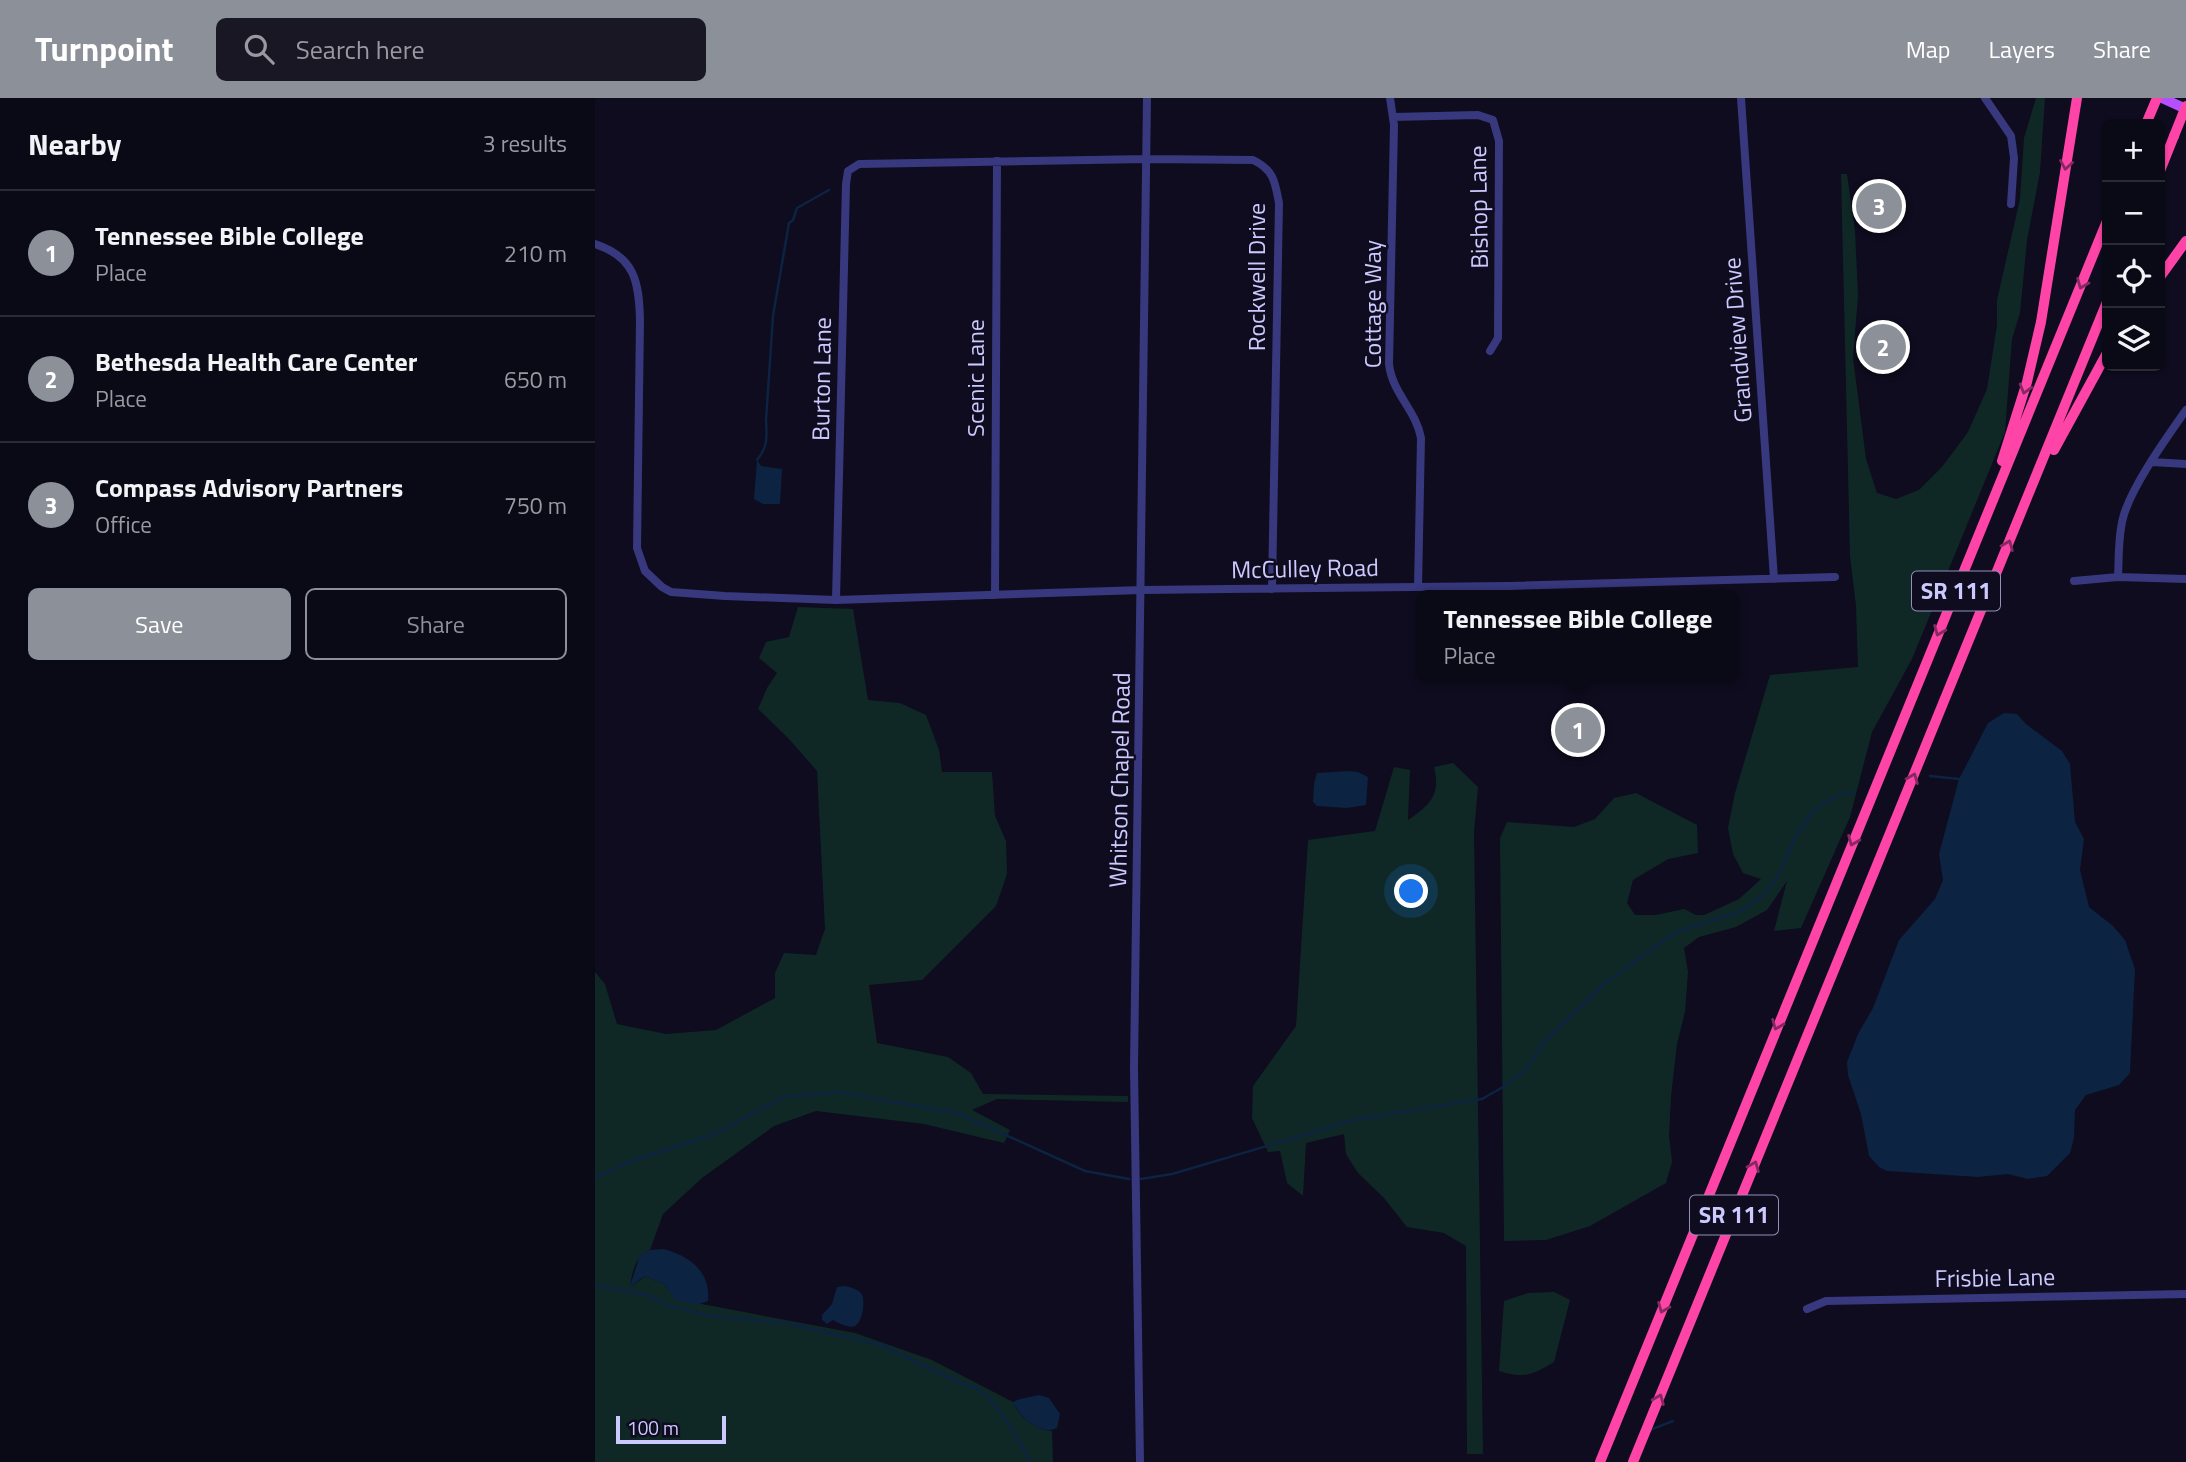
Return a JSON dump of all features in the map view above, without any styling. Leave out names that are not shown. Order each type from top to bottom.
[{"type":"highway","points":[[1981,529],[2027,382],[2038,334],[2077,98]]},
{"type":"highway","points":[[2149,119],[2159,98]]},
{"type":"highway","points":[[2165,158],[2186,108]]},
{"type":"highway","name":"SR 111","points":[[1600,1462],[2102,233]]},
{"type":"highway","points":[[2165,270],[2186,241]]},
{"type":"highway","name":"SR 111","points":[[1633,1462],[2105,308]]},
{"type":"highway","points":[[2023,509],[2102,361]]},
{"type":"main road","points":[[2159,98],[2186,108]]},
{"type":"street","name":"Whitson Chapel Road","points":[[1140,1462],[1134,1066],[1147,98]]},
{"type":"street","name":"Cottage Way","points":[[1389,98],[1394,117],[1389,364],[1396,390],[1416,419],[1421,438],[1418,587]]},
{"type":"street","name":"Grandview Drive","points":[[1741,98],[1774,579]]},
{"type":"street","points":[[1985,98],[2011,136],[2014,158],[2011,204]]},
{"type":"street","name":"Bishop Lane","points":[[1394,117],[1478,115],[1493,121],[1496,128],[1499,142],[1499,338],[1490,351]]},
{"type":"street","name":"Rockwell Drive","points":[[859,164],[1147,159],[1253,160],[1267,166],[1275,182],[1279,203],[1272,589]]},
{"type":"street","name":"Scenic Lane","points":[[995,595],[997,161]]},
{"type":"street","name":"Burton Lane","points":[[836,600],[846,184],[848,172],[859,164]]},
{"type":"street","name":"McCulley Road","points":[[595,244],[619,255],[628,264],[638,285],[640,320],[637,548],[645,571],[671,592],[836,600],[1142,590],[1418,587],[1835,577]]},
{"type":"street","points":[[2118,577],[2123,517],[2152,462],[2186,410]]},
{"type":"street","points":[[2152,462],[2186,464]]},
{"type":"street","points":[[2074,581],[2118,577],[2186,579]]},
{"type":"street","name":"Frisbie Lane","points":[[1807,1309],[1826,1301],[2186,1294]]},
{"type":"green space","points":[[2036,98],[2045,98],[2040,172],[2027,240],[2020,313],[2012,339],[2005,432],[1912,659],[1872,732],[1850,817],[1801,928],[1774,931],[1787,881],[1767,910],[1736,927],[1699,937],[1684,948],[1688,972],[1685,1012],[1677,1044],[1671,1096],[1669,1136],[1672,1162],[1666,1183],[1590,1226],[1546,1240],[1504,1241],[1500,838],[1507,822],[1574,827],[1595,819],[1614,798],[1636,793],[1697,825],[1698,853],[1668,859],[1633,880],[1627,903],[1635,915],[1656,915],[1684,909],[1696,915],[1704,915],[1739,899],[1761,879],[1743,873],[1733,854],[1728,828],[1735,793],[1770,675],[1858,667],[1856,606],[1850,556],[1841,174],[1847,174],[1855,231],[1858,296],[1853,358],[1866,459],[1877,493],[1896,499],[1919,490],[1942,467],[1968,432],[1987,389],[1997,325],[1997,300],[2020,199],[2024,138]]},
{"type":"green space","points":[[798,607],[853,609],[868,700],[900,703],[926,715],[939,750],[942,772],[992,772],[995,816],[1006,841],[1007,874],[996,906],[922,980],[869,985],[877,1043],[948,1057],[971,1073],[983,1094],[1128,1096],[1128,1102],[997,1099],[972,1110],[1010,1130],[1004,1143],[924,1124],[816,1111],[774,1126],[702,1178],[663,1214],[650,1250],[635,1266],[630,1288],[645,1276],[664,1284],[675,1299],[855,1333],[932,1360],[1013,1402],[1019,1413],[1029,1422],[1052,1431],[1053,1462],[595,1462],[595,972],[605,984],[617,1024],[666,1034],[716,1030],[775,998],[775,973],[784,953],[816,955],[825,929],[817,771],[758,709],[777,673],[759,658],[766,642],[789,637]]},
{"type":"green space","points":[[1453,763],[1478,787],[1474,832],[1483,1454],[1467,1454],[1466,1246],[1444,1233],[1407,1227],[1384,1198],[1358,1173],[1346,1154],[1344,1134],[1306,1143],[1303,1196],[1287,1183],[1280,1151],[1268,1152],[1252,1118],[1253,1086],[1296,1026],[1308,840],[1375,831],[1394,767],[1410,770],[1408,820],[1428,804],[1435,792],[1434,767]]},
{"type":"green space","points":[[1554,1292],[1570,1300],[1554,1362],[1528,1374],[1515,1375],[1499,1371],[1504,1301],[1528,1293]]},
{"type":"water","points":[[757,460],[761,466],[782,469],[780,504],[763,504],[754,499]]},
{"type":"water","points":[[2004,713],[2017,714],[2062,751],[2070,764],[2075,822],[2084,839],[2080,870],[2089,907],[2113,926],[2125,940],[2135,969],[2130,1073],[2119,1085],[2086,1095],[2075,1110],[2074,1138],[2070,1153],[2047,1176],[2028,1179],[2008,1174],[1978,1177],[1887,1171],[1869,1156],[1847,1062],[1858,1034],[1873,1008],[1899,940],[1935,899],[1943,880],[1939,854],[1959,779],[1988,723]]},
{"type":"water","points":[[1349,771],[1368,777],[1366,805],[1347,808],[1317,806],[1313,802],[1317,773]]},
{"type":"water","points":[[664,1249],[697,1266],[706,1281],[708,1301],[696,1305],[675,1300],[664,1284],[645,1276],[629,1289],[640,1255],[650,1250]]},
{"type":"water","points":[[845,1286],[858,1290],[863,1296],[860,1320],[853,1327],[833,1320],[827,1324],[822,1320],[822,1315],[832,1304],[837,1287]]},
{"type":"water","points":[[1039,1395],[1049,1398],[1060,1414],[1057,1428],[1044,1429],[1031,1424],[1020,1414],[1013,1402]]},
{"type":"waterway","points":[[757,460],[766,442],[773,316],[789,223],[793,220],[797,208],[829,190]]},
{"type":"waterway","points":[[1930,776],[1959,779]]},
{"type":"waterway","points":[[1141,1179],[1172,1174],[1358,1119],[1482,1099],[1525,1071],[1545,1041],[1602,986],[1645,954],[1676,932],[1739,912],[1761,897],[1774,883],[1810,815],[1822,804],[1839,795],[1854,792]]},
{"type":"waterway","points":[[595,1177],[637,1159],[712,1135],[784,1097],[838,1092],[957,1113],[1085,1171],[1129,1179]]},
{"type":"waterway","points":[[595,1285],[650,1296],[673,1307],[706,1315],[790,1324],[878,1344],[983,1393],[1001,1412],[1030,1462]]},
{"type":"waterway","points":[[1650,1430],[1673,1421]]},
{"type":"place","name":"Compass Advisory Partners","points":[[1879,206]]},
{"type":"place","name":"Bethesda Health Care Center","points":[[1883,347]]},
{"type":"place","name":"Tennessee Bible College","points":[[1578,730]]}]
